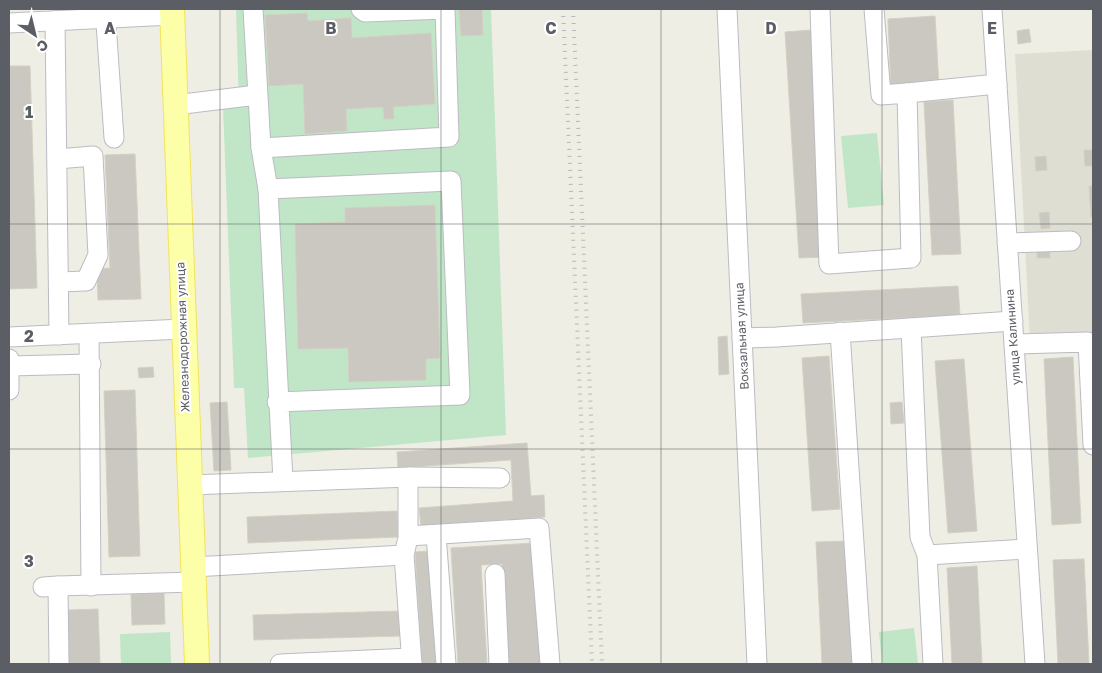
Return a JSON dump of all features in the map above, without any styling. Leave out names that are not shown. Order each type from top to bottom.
[{"type":"main road","name":"Железнодорожная улица","points":[[172,12],[197,664]]},
{"type":"street","points":[[253,9],[261,148],[268,189],[282,481]]},
{"type":"street","points":[[261,148],[450,138],[445,10],[365,12],[362,9]]},
{"type":"street","name":"Вокзальная улица","points":[[727,9],[757,664]]},
{"type":"street","points":[[820,9],[829,264],[911,258],[907,93]]},
{"type":"street","points":[[874,9],[881,95],[997,84]]},
{"type":"street","name":"улица Калинина","points":[[992,9],[1035,664]]},
{"type":"street","points":[[9,23],[36,15],[55,21],[105,13],[172,12]]},
{"type":"street","points":[[105,13],[114,138]]},
{"type":"street","points":[[55,21],[59,335]]},
{"type":"street","points":[[175,105],[257,95]]},
{"type":"street","points":[[57,159],[93,156],[98,255],[86,281],[59,282]]},
{"type":"street","points":[[268,189],[451,181],[452,200],[460,395],[277,402]]},
{"type":"street","points":[[1007,243],[1071,241]]},
{"type":"street","points":[[742,338],[777,338],[1012,321]]},
{"type":"street","points":[[911,328],[920,537],[927,555],[933,664]]},
{"type":"street","points":[[9,337],[183,329]]},
{"type":"street","points":[[840,332],[862,664]]},
{"type":"street","points":[[89,334],[91,586]]},
{"type":"street","points":[[1014,344],[1088,342],[1093,444]]},
{"type":"street","points":[[9,359],[9,390]]},
{"type":"street","points":[[9,366],[90,364]]},
{"type":"street","points":[[190,485],[410,477],[500,478]]},
{"type":"street","points":[[280,664],[411,661],[404,555],[408,536],[408,486],[410,477]]},
{"type":"street","points":[[408,536],[436,536],[539,528],[550,664]]},
{"type":"street","points":[[436,536],[446,664]]},
{"type":"street","points":[[927,555],[1027,549]]},
{"type":"street","points":[[59,664],[51,587],[91,586],[193,574],[404,555]]},
{"type":"street","points":[[496,574],[499,664]]},
{"type":"shaded area","points":[[1093,50],[1093,337],[1030,340],[1015,54]]},
{"type":"green space","points":[[236,9],[491,9],[506,435],[248,458],[244,388],[234,388],[223,107],[239,106]]},
{"type":"green space","points":[[877,133],[884,205],[848,208],[841,136]]},
{"type":"green space","points":[[914,628],[918,664],[882,664],[879,632]]},
{"type":"green space","points":[[170,632],[171,664],[121,664],[120,634]]},
{"type":"building","points":[[459,9],[482,9],[483,35],[461,36]]},
{"type":"building","points":[[307,13],[308,21],[351,18],[352,38],[431,33],[435,104],[393,107],[394,119],[384,119],[383,107],[346,109],[347,131],[305,134],[303,84],[269,86],[265,15]]},
{"type":"building","points":[[935,16],[939,86],[891,89],[888,19]]},
{"type":"building","points":[[1029,29],[1031,42],[1018,44],[1017,31]]},
{"type":"building","points":[[811,30],[825,257],[799,258],[785,32]]},
{"type":"building","points":[[9,66],[30,66],[37,288],[9,289]]},
{"type":"building","points":[[953,100],[961,254],[932,255],[924,102]]},
{"type":"building","points":[[1084,150],[1093,150],[1093,166],[1085,166]]},
{"type":"building","points":[[135,154],[141,299],[98,300],[97,269],[110,268],[105,155]]},
{"type":"building","points":[[1046,156],[1047,170],[1036,171],[1035,157]]},
{"type":"building","points":[[1089,186],[1093,186],[1093,217],[1091,217]]},
{"type":"building","points":[[435,205],[440,358],[426,359],[426,380],[349,382],[348,348],[298,349],[295,224],[345,222],[345,208]]},
{"type":"building","points":[[1049,212],[1050,228],[1041,229],[1039,213]]},
{"type":"building","points":[[1037,249],[1050,249],[1050,258],[1037,258]]},
{"type":"building","points":[[958,286],[960,315],[803,323],[801,294]]},
{"type":"building","points":[[727,336],[729,374],[719,375],[718,337]]},
{"type":"building","points":[[829,356],[840,509],[812,511],[802,358]]},
{"type":"building","points":[[1073,357],[1081,523],[1052,525],[1044,359]]},
{"type":"building","points":[[964,359],[977,531],[948,533],[935,361]]},
{"type":"building","points":[[153,367],[154,377],[139,378],[138,368]]},
{"type":"building","points":[[135,390],[140,556],[109,557],[104,391]]},
{"type":"building","points":[[227,402],[231,470],[214,471],[210,403]]},
{"type":"building","points":[[902,402],[904,423],[891,424],[890,403]]},
{"type":"building","points":[[527,443],[531,496],[544,495],[545,517],[421,526],[419,508],[513,501],[511,460],[398,468],[397,452]]},
{"type":"building","points":[[397,511],[398,537],[248,543],[247,517]]},
{"type":"building","points":[[848,541],[854,664],[822,664],[816,542]]},
{"type":"building","points":[[533,543],[541,664],[509,664],[502,564],[481,565],[487,664],[458,664],[451,548]]},
{"type":"building","points":[[431,551],[438,664],[422,664],[415,552]]},
{"type":"building","points":[[1084,559],[1089,664],[1058,664],[1053,560]]},
{"type":"building","points":[[977,566],[982,664],[952,664],[947,568]]},
{"type":"building","points":[[164,593],[165,624],[132,625],[131,594]]},
{"type":"building","points":[[98,609],[100,664],[69,664],[67,610]]},
{"type":"building","points":[[401,611],[401,636],[254,640],[253,615]]},
{"type":"railway","points":[[563,9],[592,664]]},
{"type":"railway","points":[[573,9],[602,664]]}]
